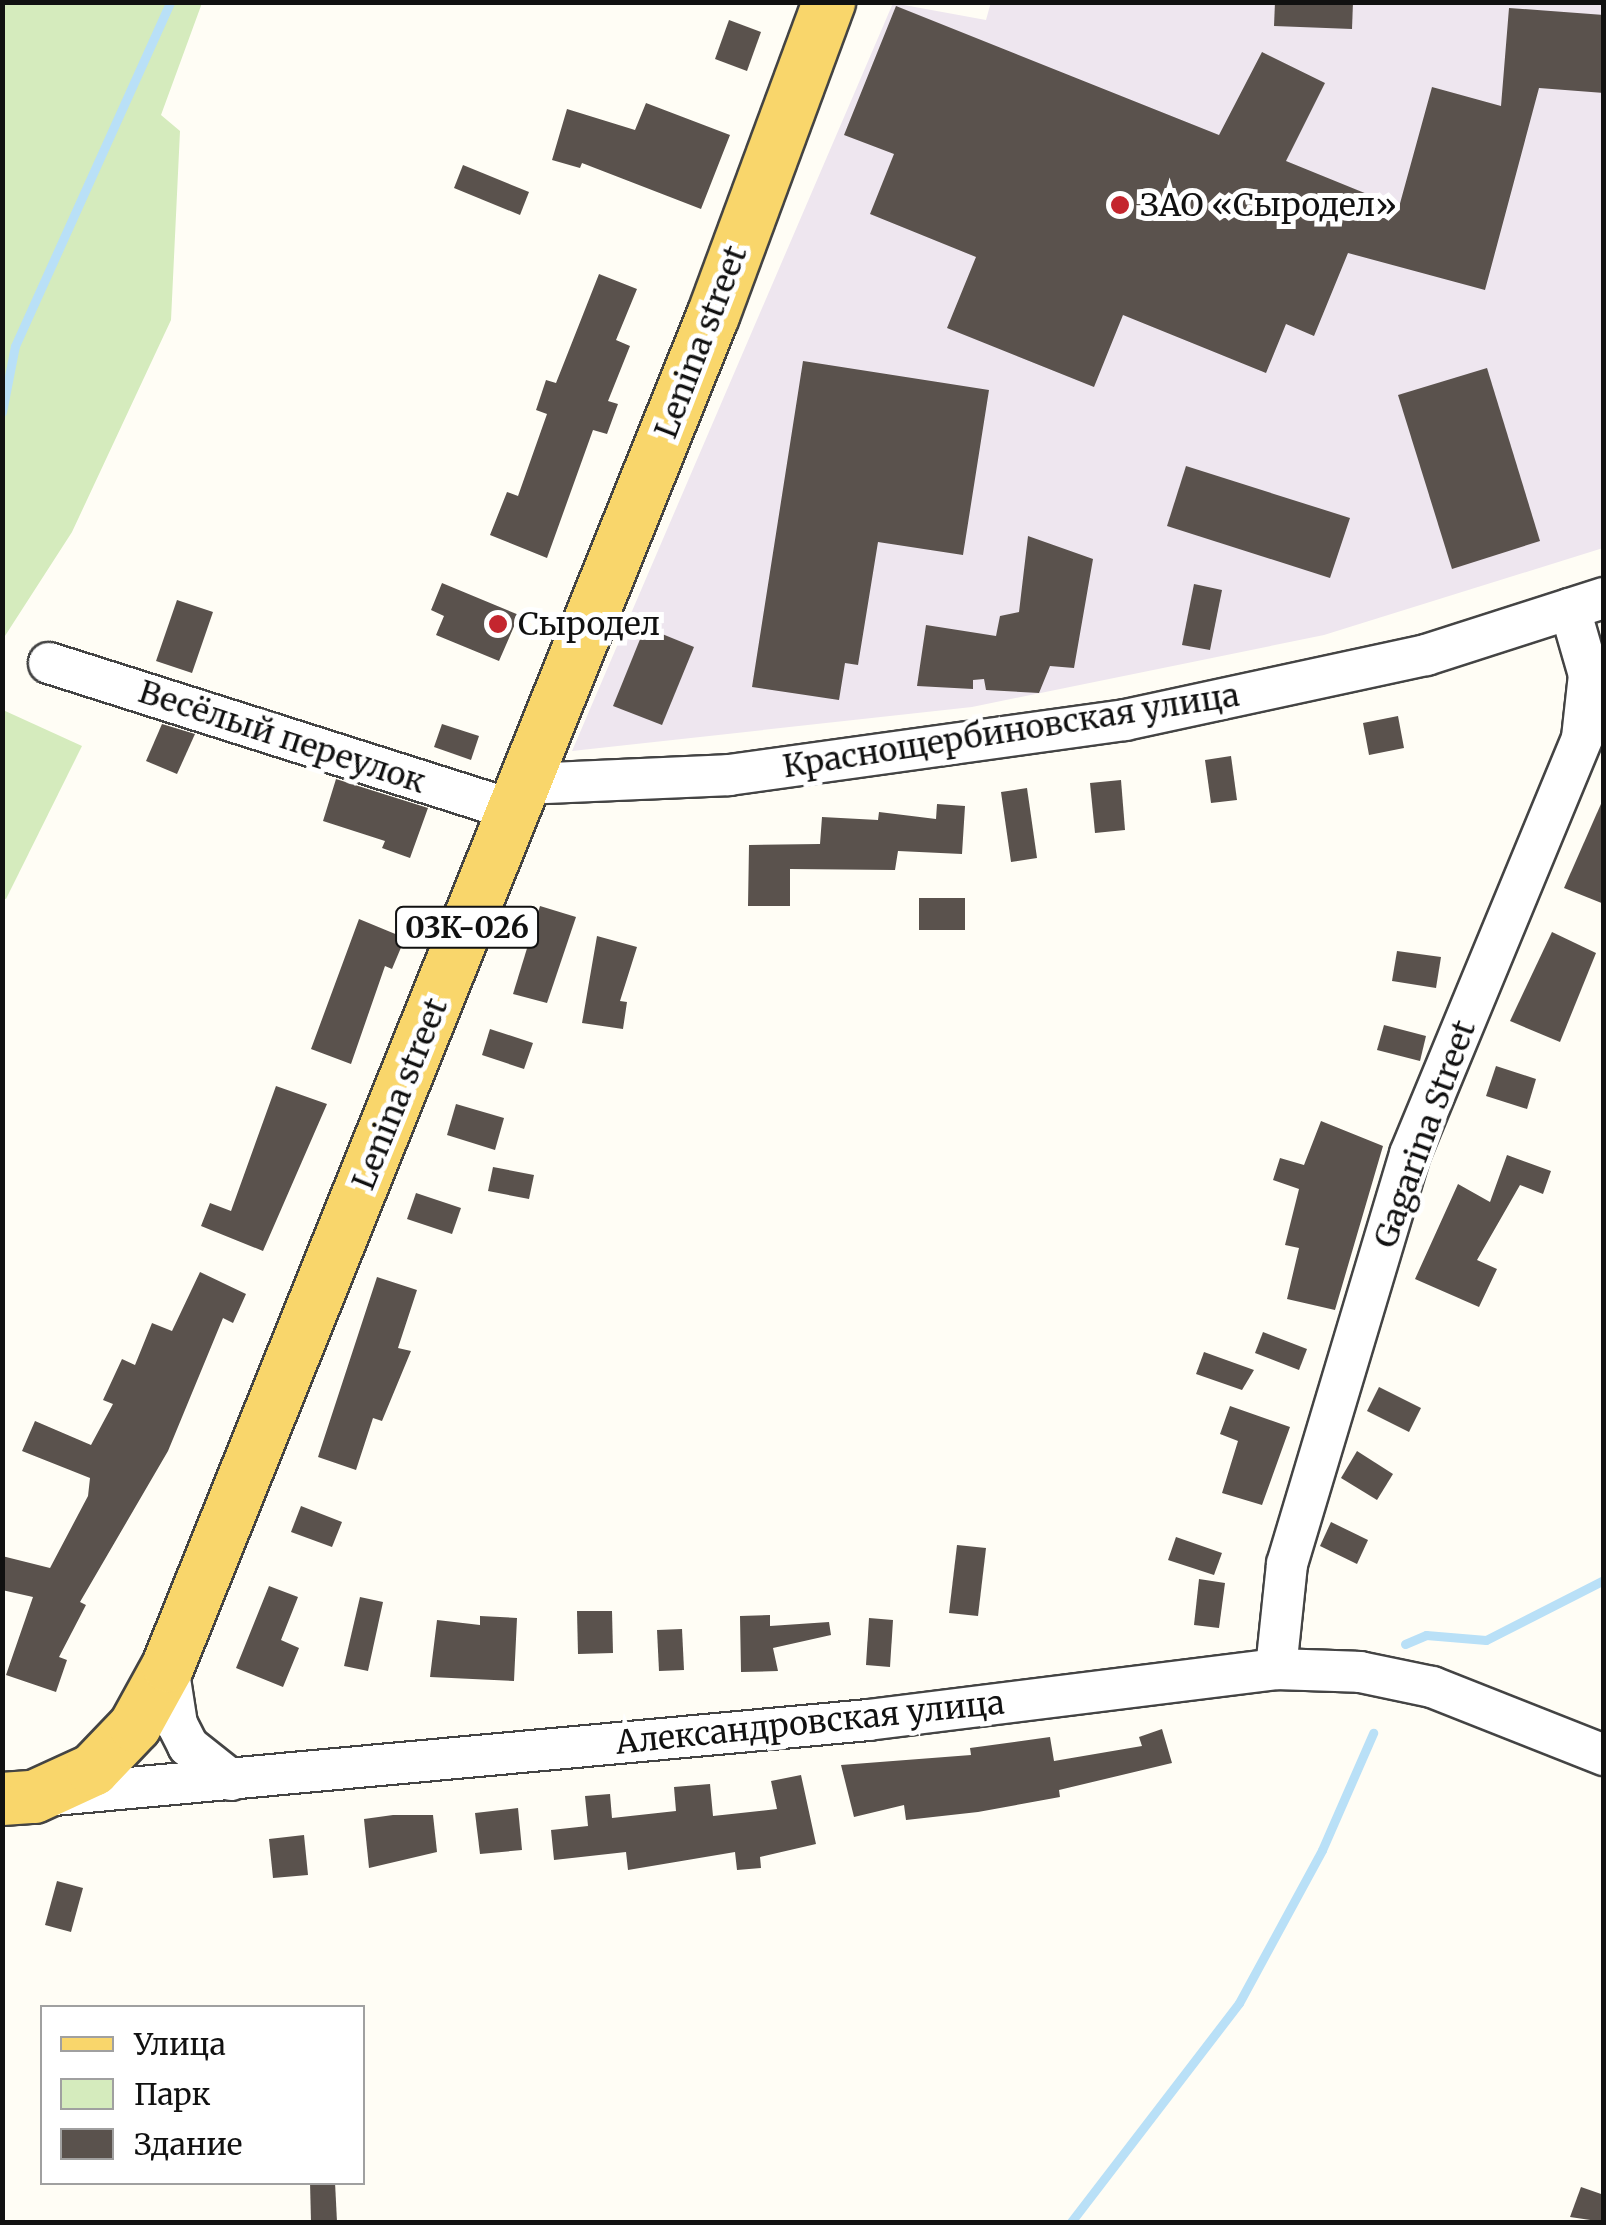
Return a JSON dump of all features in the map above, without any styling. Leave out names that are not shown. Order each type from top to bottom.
[{"type":"main road","name":"Lenina street","points":[[18,1798],[68,1784],[114,1752],[168,1666],[713,316],[829,2]]},
{"type":"street","name":"Краснощербиновская улица","points":[[520,797],[729,776],[1125,720],[1426,654],[1587,603]]},
{"type":"street","name":"Gagarina Street","points":[[1276,1669],[1287,1564],[1410,1154],[1582,738],[1589,675],[1587,603]]},
{"type":"street","name":"Весёлый переулок","points":[[49,663],[520,797]]},
{"type":"street","points":[[168,1666],[177,1724],[188,1746],[231,1780]]},
{"type":"street","name":"Александровская улица","points":[[18,1798],[868,1720],[1276,1669],[1360,1672],[1432,1687],[1604,1755]]},
{"type":"shaded area","points":[[991,2],[1603,3],[1603,548],[1324,635],[972,707],[572,751],[893,3],[986,20]]},
{"type":"green space","points":[[3,2],[202,3],[161,115],[180,131],[171,320],[72,532],[3,639]]},
{"type":"green space","points":[[3,710],[82,746],[6,899],[2,898]]},
{"type":"building","points":[[1275,2],[1353,2],[1352,29],[1274,26]]},
{"type":"building","name":"ЗАО «Сыродел»","points":[[896,6],[1219,135],[1262,52],[1325,83],[1286,161],[1399,207],[1432,87],[1501,106],[1509,8],[1604,15],[1604,93],[1539,88],[1485,290],[1348,253],[1314,336],[1286,324],[1266,373],[1123,315],[1094,387],[947,328],[976,257],[870,214],[894,154],[844,135]]},
{"type":"building","points":[[729,20],[761,32],[747,71],[715,59]]},
{"type":"building","points":[[646,103],[730,135],[701,209],[582,163],[580,168],[552,160],[567,109],[635,130]]},
{"type":"building","points":[[463,165],[529,192],[520,215],[454,188]]},
{"type":"building","points":[[599,274],[637,289],[616,340],[630,346],[608,401],[618,404],[607,434],[593,430],[547,558],[490,535],[507,492],[518,496],[547,414],[536,410],[546,380],[556,383]]},
{"type":"building","points":[[803,361],[989,390],[963,555],[878,542],[858,665],[845,663],[839,700],[752,687]]},
{"type":"building","points":[[1487,368],[1540,541],[1452,569],[1398,395]]},
{"type":"building","points":[[1186,466],[1350,518],[1330,578],[1167,526]]},
{"type":"building","points":[[1028,536],[1093,559],[1074,668],[1050,666],[1039,693],[986,690],[984,679],[973,680],[973,689],[917,686],[926,625],[996,636],[1000,616],[1019,612]]},
{"type":"building","points":[[442,583],[519,615],[499,661],[436,635],[444,616],[431,610]]},
{"type":"building","points":[[1194,584],[1222,590],[1210,650],[1182,645]]},
{"type":"building","points":[[177,600],[213,612],[192,673],[156,661]]},
{"type":"building","points":[[645,627],[694,647],[662,725],[613,706]]},
{"type":"building","points":[[1398,716],[1404,748],[1369,755],[1363,723]]},
{"type":"building","points":[[162,724],[195,734],[177,774],[146,761]]},
{"type":"building","points":[[442,724],[479,736],[471,760],[434,747]]},
{"type":"building","points":[[1231,756],[1237,800],[1211,803],[1205,760]]},
{"type":"building","points":[[336,779],[428,808],[410,858],[382,848],[385,841],[323,821]]},
{"type":"building","points":[[1121,780],[1125,830],[1095,833],[1090,783]]},
{"type":"building","points":[[1027,788],[1037,858],[1011,862],[1001,792]]},
{"type":"building","points":[[1604,797],[1604,904],[1564,888]]},
{"type":"building","points":[[937,804],[965,806],[962,854],[898,851],[895,870],[790,869],[790,906],[748,906],[749,845],[820,844],[822,817],[878,820],[879,812],[936,819]]},
{"type":"building","points":[[919,898],[965,898],[965,930],[919,930]]},
{"type":"building","points":[[540,906],[576,917],[547,1003],[513,994]]},
{"type":"building","points":[[359,919],[405,938],[392,969],[385,966],[351,1064],[311,1049]]},
{"type":"building","points":[[1552,932],[1596,953],[1560,1042],[1510,1021]]},
{"type":"building","points":[[597,936],[637,947],[620,1001],[627,1002],[623,1029],[582,1023]]},
{"type":"building","points":[[1397,951],[1441,957],[1436,988],[1392,981]]},
{"type":"building","points":[[1384,1025],[1426,1036],[1420,1061],[1377,1050]]},
{"type":"building","points":[[490,1029],[533,1043],[524,1069],[482,1055]]},
{"type":"building","points":[[1496,1066],[1536,1079],[1527,1109],[1486,1096]]},
{"type":"building","points":[[276,1086],[327,1104],[263,1251],[201,1226],[210,1203],[231,1211]]},
{"type":"building","points":[[456,1104],[504,1118],[495,1150],[447,1135]]},
{"type":"building","points":[[1321,1121],[1383,1146],[1335,1310],[1287,1299],[1299,1248],[1285,1245],[1299,1189],[1273,1180],[1280,1158],[1304,1165]]},
{"type":"building","points":[[1507,1155],[1551,1171],[1543,1194],[1520,1185],[1477,1260],[1497,1269],[1479,1307],[1415,1279],[1458,1184],[1490,1202]]},
{"type":"building","points":[[493,1167],[534,1175],[529,1199],[488,1191]]},
{"type":"building","points":[[416,1193],[461,1208],[452,1234],[407,1219]]},
{"type":"building","points":[[200,1272],[246,1294],[233,1323],[223,1318],[168,1451],[80,1602],[86,1605],[59,1657],[67,1660],[56,1692],[6,1675],[33,1597],[2,1590],[2,1556],[50,1568],[88,1496],[90,1478],[22,1451],[35,1421],[91,1445],[113,1404],[103,1400],[122,1359],[135,1365],[152,1323],[172,1331]]},
{"type":"building","points":[[377,1277],[417,1290],[398,1348],[411,1351],[382,1421],[373,1418],[356,1470],[318,1457]]},
{"type":"building","points":[[1263,1332],[1307,1349],[1299,1370],[1255,1353]]},
{"type":"building","points":[[1204,1352],[1254,1370],[1242,1390],[1196,1374]]},
{"type":"building","points":[[1379,1387],[1421,1408],[1409,1432],[1367,1411]]},
{"type":"building","points":[[1230,1406],[1290,1427],[1262,1505],[1222,1493],[1238,1441],[1220,1434]]},
{"type":"building","points":[[1357,1451],[1393,1474],[1377,1500],[1341,1478]]},
{"type":"building","points":[[301,1506],[342,1522],[332,1547],[291,1532]]},
{"type":"building","points":[[1331,1522],[1368,1540],[1357,1564],[1320,1546]]},
{"type":"building","points":[[1176,1537],[1222,1553],[1214,1575],[1168,1560]]},
{"type":"building","points":[[957,1545],[986,1548],[978,1616],[949,1613]]},
{"type":"building","points":[[1199,1579],[1225,1583],[1219,1628],[1194,1625]]},
{"type":"building","points":[[269,1586],[298,1597],[281,1640],[299,1648],[283,1687],[236,1668]]},
{"type":"building","points":[[360,1597],[383,1602],[368,1671],[344,1666]]},
{"type":"building","points":[[577,1611],[612,1611],[613,1653],[578,1654]]},
{"type":"building","points":[[770,1615],[770,1626],[829,1622],[831,1635],[773,1648],[778,1671],[741,1672],[740,1616]]},
{"type":"building","points":[[480,1616],[517,1618],[514,1681],[430,1677],[437,1620],[480,1625]]},
{"type":"building","points":[[869,1618],[893,1620],[890,1667],[866,1665]]},
{"type":"building","points":[[682,1629],[684,1670],[659,1671],[657,1630]]},
{"type":"building","points":[[1162,1729],[1172,1763],[1059,1790],[1060,1797],[978,1812],[906,1820],[904,1805],[854,1817],[841,1765],[971,1755],[970,1748],[1050,1737],[1054,1761],[1142,1746],[1139,1737]]},
{"type":"building","points":[[801,1775],[816,1844],[760,1857],[761,1868],[737,1870],[735,1852],[628,1870],[626,1852],[554,1860],[551,1830],[588,1826],[585,1796],[610,1794],[612,1818],[676,1811],[674,1787],[710,1784],[713,1816],[777,1809],[771,1781]]},
{"type":"building","points":[[518,1808],[522,1850],[480,1854],[475,1813]]},
{"type":"building","points":[[433,1815],[437,1852],[369,1868],[364,1819]]},
{"type":"building","points":[[304,1835],[308,1875],[273,1878],[269,1839]]},
{"type":"building","points":[[57,1881],[83,1888],[71,1932],[45,1925]]},
{"type":"building","points":[[310,2185],[335,2185],[337,2222],[311,2222]]},
{"type":"building","points":[[1581,2187],[1604,2195],[1604,2222],[1570,2217]]},
{"type":"waterway","points":[[2,412],[15,346],[170,2]]},
{"type":"waterway","points":[[1405,1644],[1426,1635],[1486,1640],[1604,1580]]},
{"type":"waterway","points":[[1071,2222],[1239,2003],[1322,1850],[1373,1733]]},
{"type":"place","name":"ЗАО «Сыродел»","points":[[1120,205]]},
{"type":"place","name":"Сыродел","points":[[498,624]]}]
